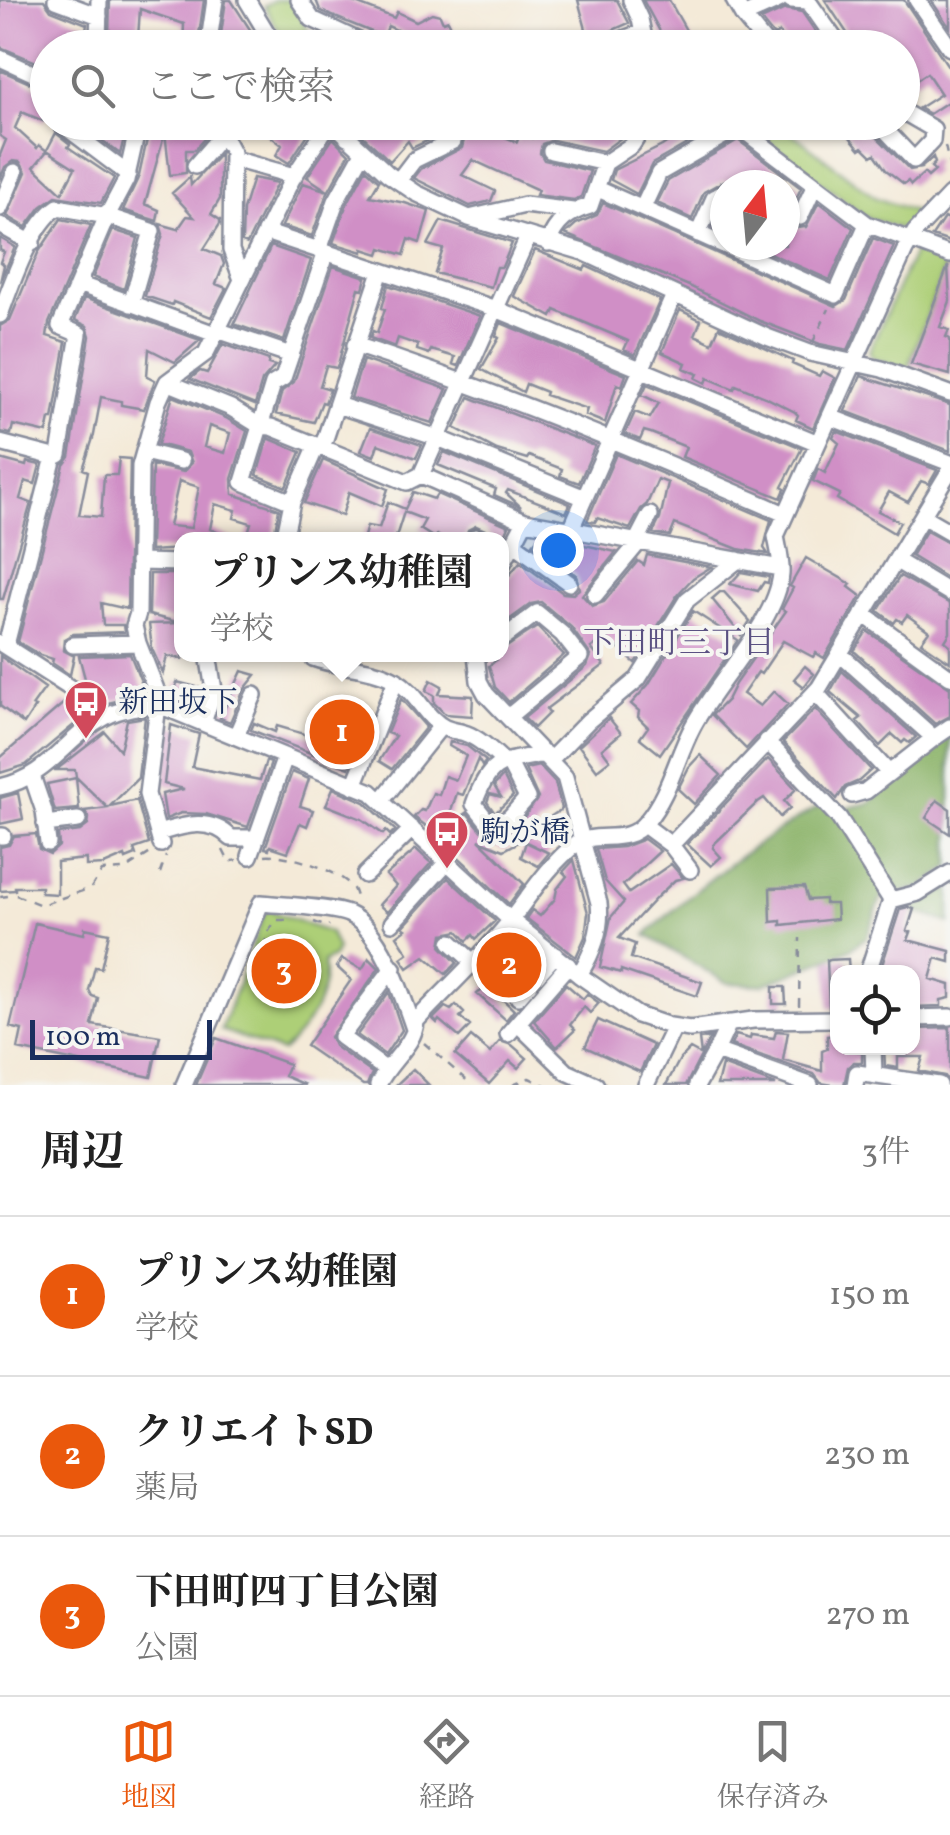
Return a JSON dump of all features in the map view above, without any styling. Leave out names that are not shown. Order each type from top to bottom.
[{"type":"street","points":[[56,0],[99,8]]},
{"type":"street","points":[[211,30],[215,0]]},
{"type":"street","points":[[299,0],[312,19],[336,30]]},
{"type":"street","points":[[630,0],[640,30]]},
{"type":"street","points":[[734,0],[754,30]]},
{"type":"street","points":[[743,16],[778,0]]},
{"type":"street","points":[[792,0],[808,2],[829,30]]},
{"type":"street","points":[[917,0],[950,48]]},
{"type":"street","points":[[255,3],[268,30]]},
{"type":"street","points":[[0,58],[30,72]]},
{"type":"street","points":[[895,140],[914,160],[932,141],[933,129],[920,121]]},
{"type":"street","points":[[83,140],[128,174]]},
{"type":"street","points":[[0,443],[54,457],[60,455],[79,334],[60,326],[128,174],[135,140]]},
{"type":"street","points":[[195,166],[212,140]]},
{"type":"street","points":[[224,140],[233,159],[230,238],[241,277]]},
{"type":"street","points":[[255,838],[231,838],[226,832],[194,822],[160,839],[147,794],[159,705],[134,626],[138,613],[140,466],[167,382],[206,353],[294,176],[319,140]]},
{"type":"street","points":[[350,140],[398,181],[468,218],[583,252],[766,338],[950,394]]},
{"type":"street","points":[[398,181],[414,160],[453,140]]},
{"type":"street","points":[[468,218],[525,205],[573,211],[590,206],[605,163],[635,140]]},
{"type":"street","points":[[643,207],[659,173],[716,140]]},
{"type":"street","points":[[755,140],[868,224],[950,255]]},
{"type":"street","points":[[552,151],[605,163]]},
{"type":"street","points":[[292,502],[243,482],[273,384],[283,378],[291,355],[336,201],[363,152]]},
{"type":"street","points":[[233,159],[294,176]]},
{"type":"street","points":[[0,208],[15,172]]},
{"type":"street","points":[[800,218],[815,186]]},
{"type":"street","points":[[598,189],[836,295],[868,224]]},
{"type":"street","points":[[393,968],[341,1037],[382,1077],[416,1034],[416,1021],[511,920],[558,862],[583,841],[616,838],[634,833],[644,825],[666,792],[692,728],[760,626],[774,596],[780,568],[776,536],[785,514],[909,241],[950,195]]},
{"type":"street","points":[[0,316],[32,243],[48,214],[58,207],[107,216],[152,231],[131,304]]},
{"type":"street","points":[[698,234],[710,207]]},
{"type":"street","points":[[548,243],[554,228],[573,211]]},
{"type":"street","points":[[0,225],[32,243]]},
{"type":"street","points":[[265,232],[496,309],[818,443]]},
{"type":"street","points":[[167,382],[231,408],[260,426],[407,482],[422,475],[528,238]]},
{"type":"street","points":[[286,532],[292,502],[337,404],[381,271]]},
{"type":"street","points":[[78,284],[291,355]]},
{"type":"street","points":[[571,529],[674,295]]},
{"type":"street","points":[[355,345],[462,380],[612,438],[785,514]]},
{"type":"street","points":[[337,404],[438,438],[585,498]]},
{"type":"street","points":[[668,853],[815,692],[924,517],[950,466],[830,417]]},
{"type":"street","points":[[144,452],[181,460]]},
{"type":"street","points":[[54,457],[3,644],[106,716]]},
{"type":"street","points":[[422,475],[524,521],[780,568]]},
{"type":"street","points":[[595,595],[638,542],[650,515]]},
{"type":"street","points":[[924,517],[950,532]]},
{"type":"street","points":[[509,547],[524,521]]},
{"type":"street","points":[[509,553],[569,583]]},
{"type":"street","points":[[325,662],[396,680],[414,693],[442,726],[470,735],[506,762],[548,757],[638,680],[687,600],[738,560]]},
{"type":"street","points":[[897,561],[950,593]]},
{"type":"street","points":[[138,562],[174,563]]},
{"type":"street","points":[[508,716],[580,657],[562,634],[537,613],[509,634]]},
{"type":"street","points":[[862,614],[950,677]]},
{"type":"street","points":[[73,645],[138,643]]},
{"type":"street","points":[[840,654],[934,738]]},
{"type":"street","points":[[203,723],[214,690],[209,662]]},
{"type":"street","points":[[478,662],[478,680],[486,694],[566,777],[601,920],[591,956],[567,965],[518,996]]},
{"type":"street","points":[[354,786],[396,680]]},
{"type":"street","points":[[815,692],[889,774]]},
{"type":"street","points":[[236,736],[254,694]]},
{"type":"street","points":[[0,787],[32,776],[106,716],[159,705],[382,800],[511,920],[567,965],[637,1015],[672,1032],[729,1024],[830,1019]]},
{"type":"street","points":[[382,800],[442,726]]},
{"type":"street","points":[[852,795],[866,792],[950,728]]},
{"type":"street","points":[[767,741],[839,818],[891,900]]},
{"type":"street","points":[[250,856],[285,757]]},
{"type":"street","points":[[32,776],[48,843]]},
{"type":"street","points":[[46,824],[78,820]]},
{"type":"street","points":[[644,825],[668,853],[690,870]]},
{"type":"street","points":[[364,875],[412,829]]},
{"type":"street","points":[[392,923],[448,862]]},
{"type":"street","points":[[891,900],[918,893],[950,874]]},
{"type":"street","points":[[870,965],[891,900]]},
{"type":"street","points":[[184,1085],[261,902],[349,914],[393,968],[416,1034]]},
{"type":"street","points":[[451,942],[473,962]]},
{"type":"street","points":[[567,965],[513,1029],[567,1072],[596,1085]]},
{"type":"street","points":[[920,1018],[950,1016]]},
{"type":"street","points":[[697,1085],[729,1024]]},
{"type":"street","points":[[646,1085],[672,1032]]},
{"type":"street","points":[[716,1051],[810,1085]]},
{"type":"street","points":[[873,1055],[874,1074]]},
{"type":"street","points":[[752,1085],[759,1069]]},
{"type":"street","points":[[855,1085],[857,1073],[939,1085]]},
{"type":"path","points":[[810,352],[818,326],[836,295]]},
{"type":"path","points":[[160,839],[166,856],[160,873]]},
{"type":"path","points":[[304,918],[327,927],[340,913]]},
{"type":"path","points":[[247,972],[254,958],[268,951],[264,937],[276,920],[290,920]]},
{"type":"path","points":[[798,1020],[800,938]]},
{"type":"path","points":[[513,1085],[529,1078],[546,1085]]},
{"type":"green space","points":[[274,0],[290,0],[308,30],[278,30],[264,6]]},
{"type":"green space","points":[[766,140],[801,140],[876,198],[922,214],[905,231],[866,217]]},
{"type":"green space","points":[[920,248],[948,258],[907,370],[872,357],[869,351],[915,250]]},
{"type":"green space","points":[[950,734],[950,867],[920,888],[882,896],[867,937],[849,950],[763,985],[727,983],[646,935],[709,880],[778,831],[825,803],[837,810],[869,803]]},
{"type":"green space","points":[[950,888],[950,923],[909,910]]},
{"type":"green space","points":[[266,909],[330,933],[337,949],[333,957],[323,962],[323,987],[314,1011],[282,1052],[221,1030]]},
{"type":"building","points":[[0,0],[44,0],[51,10],[87,24],[86,30],[30,30],[30,59],[0,47]]},
{"type":"building","points":[[110,0],[204,0],[200,30],[184,30],[184,24],[140,9],[139,30],[109,30]]},
{"type":"building","points":[[226,0],[231,0],[250,30],[222,30]]},
{"type":"building","points":[[316,0],[348,0],[394,18],[397,12],[416,21],[432,13],[440,15],[453,30],[397,30],[388,26],[387,30],[367,30],[320,10]]},
{"type":"building","points":[[578,0],[617,0],[629,23],[613,30],[586,30]]},
{"type":"building","points":[[643,0],[669,0],[686,30],[659,30]]},
{"type":"building","points":[[825,0],[904,0],[950,69],[950,109],[946,103],[929,114],[920,109],[941,94],[927,73],[920,78],[920,30],[845,30]]},
{"type":"building","points":[[931,0],[950,0],[950,28]]},
{"type":"building","points":[[785,9],[802,12],[814,30],[769,30],[761,20]]},
{"type":"building","points":[[0,70],[30,83],[30,115],[22,112],[15,128],[37,148],[39,145],[47,151],[34,167],[62,193],[75,168],[47,150],[52,140],[65,140],[70,144],[68,147],[114,178],[101,203],[56,196],[41,207],[26,227],[7,216],[26,172],[20,162],[13,161],[0,179],[0,155],[6,140],[0,136]]},
{"type":"building","points":[[102,140],[124,140],[120,154]]},
{"type":"building","points":[[147,140],[163,140],[145,204],[159,210],[157,221],[123,210],[139,176]]},
{"type":"building","points":[[166,140],[203,140],[194,150],[186,150],[186,173],[170,175]]},
{"type":"building","points":[[275,140],[304,140],[289,163],[276,155],[282,145]]},
{"type":"building","points":[[332,140],[349,154],[326,196],[312,236],[282,226],[303,183],[328,191],[307,177]]},
{"type":"building","points":[[367,140],[429,140],[412,148],[408,141],[390,161]]},
{"type":"building","points":[[464,140],[553,140],[542,144],[540,153],[544,160],[590,171],[581,197],[574,200],[536,195],[538,190],[473,160],[462,175],[495,191],[491,201],[470,206],[414,178],[421,169],[462,148]]},
{"type":"building","points":[[553,140],[618,140],[603,151]]},
{"type":"building","points":[[671,140],[694,140],[652,164],[637,194],[611,180],[614,170]]},
{"type":"building","points":[[738,140],[777,170],[710,170],[710,189],[704,192],[692,219],[657,203],[668,181]]},
{"type":"building","points":[[852,140],[880,140],[910,170],[921,168],[933,157],[935,163],[931,167],[935,171],[928,177],[924,173],[911,185],[908,181],[904,184],[886,170],[875,154],[860,149]]},
{"type":"building","points":[[220,154],[220,199],[211,214],[220,224],[204,249],[221,256],[224,264],[216,284],[226,288],[211,317],[145,296],[163,234],[160,224],[178,229],[187,216],[194,217],[172,193],[190,177],[191,185]]},
{"type":"building","points":[[366,169],[379,181],[370,196],[429,211],[420,243],[409,239],[404,255],[381,248],[379,254],[363,252],[333,243],[346,206]]},
{"type":"building","points":[[253,178],[277,183],[247,244],[242,242],[243,210]]},
{"type":"building","points":[[819,202],[853,228],[830,280],[785,260],[800,260],[800,228],[806,227]]},
{"type":"building","points":[[603,203],[710,250],[710,260],[732,260],[836,306],[846,300],[873,238],[894,246],[848,350],[820,344],[760,321],[689,286],[565,234],[597,215]]},
{"type":"building","points":[[944,218],[950,220],[950,242],[932,236]]},
{"type":"building","points":[[61,219],[91,225],[49,323],[47,336],[66,342],[53,419],[47,433],[13,425],[11,434],[0,432],[0,326],[10,320],[38,253]]},
{"type":"building","points":[[441,221],[512,243],[502,267],[497,267],[491,287],[435,273],[443,249],[428,245]]},
{"type":"building","points":[[113,230],[138,238],[124,289],[93,277]]},
{"type":"building","points":[[0,238],[15,247],[0,282],[4,252],[0,250]]},
{"type":"building","points":[[271,246],[311,260],[284,341],[234,324]]},
{"type":"building","points":[[535,250],[584,270],[586,266],[660,300],[635,355],[624,350],[628,341],[555,310],[552,317],[514,296]]},
{"type":"building","points":[[333,266],[366,277],[363,289],[359,288],[337,368],[326,366],[320,386],[330,389],[325,403],[322,402],[314,422],[276,414],[282,391],[294,382]]},
{"type":"building","points":[[948,266],[950,301],[940,327],[949,330],[946,337],[950,339],[950,375],[911,364]]},
{"type":"building","points":[[388,285],[480,316],[458,366],[453,364],[455,357],[417,350],[418,345],[398,338],[395,347],[370,338],[373,331],[377,333]]},
{"type":"building","points":[[84,298],[200,340],[175,362],[149,349],[147,376],[155,380],[144,409],[101,397],[83,469],[88,471],[79,515],[101,517],[104,475],[117,475],[119,458],[130,459],[127,609],[101,603],[103,625],[123,625],[124,632],[73,634],[64,639],[63,650],[74,656],[70,675],[52,663],[53,659],[18,642],[64,465],[70,457],[90,336],[87,326],[75,320]]},
{"type":"building","points":[[680,310],[701,320],[695,335],[712,343],[719,327],[819,376],[822,371],[835,378],[813,428],[796,420],[795,412],[765,397],[736,385],[734,389],[708,378],[706,383],[696,378],[698,374],[684,368],[686,363],[662,352]]},
{"type":"building","points":[[501,323],[626,375],[622,386],[617,384],[605,423],[585,415],[587,409],[526,384],[523,392],[481,369],[499,338],[496,336]]},
{"type":"building","points":[[223,344],[269,360],[268,364],[275,366],[262,381],[255,405],[190,379],[200,371],[207,373]]},
{"type":"building","points":[[363,360],[447,389],[432,423],[351,398]]},
{"type":"building","points":[[861,376],[950,405],[950,451],[845,411]]},
{"type":"building","points":[[647,384],[802,448],[782,487],[785,489],[781,498],[682,457],[686,447],[644,431],[640,440],[625,434],[635,412],[650,418],[659,403],[642,395]]},
{"type":"building","points":[[173,396],[247,431],[232,479],[233,494],[279,509],[275,532],[248,532],[251,523],[234,518],[236,510],[215,504],[210,529],[217,532],[174,532],[174,550],[150,551],[152,465],[183,472],[192,463],[188,452],[158,444]],"holes":[[[209,426],[230,433],[225,453],[204,447]],[[179,481],[199,487],[191,528],[169,526]]]},
{"type":"building","points":[[469,397],[595,446],[579,483],[560,476],[562,469],[529,456],[527,459],[497,450],[455,428]]},
{"type":"building","points":[[370,428],[422,445],[416,458],[378,444],[374,456],[361,451]]},
{"type":"building","points":[[836,431],[937,470],[929,484],[921,481],[908,502],[889,492],[878,511],[900,522],[894,533],[837,499],[840,494],[813,481],[818,469],[825,473],[839,443],[833,438]]},
{"type":"building","points":[[268,438],[301,452],[286,487],[257,475]]},
{"type":"building","points":[[444,452],[570,504],[566,513],[508,490],[506,493],[521,507],[494,495],[496,489],[438,465]]},
{"type":"building","points":[[616,454],[771,520],[764,548],[768,554],[738,549],[675,524],[670,536],[653,533],[668,483],[658,479],[630,529],[597,518],[595,522],[587,521]]},
{"type":"building","points":[[0,459],[26,466],[27,462],[40,465],[35,484],[25,481],[20,499],[31,503],[3,599],[0,599]]},
{"type":"building","points":[[323,460],[388,489],[382,506],[349,492],[342,516],[304,503]]},
{"type":"building","points":[[413,492],[434,499],[437,494],[509,526],[506,532],[487,532],[476,526],[467,532],[425,532],[420,529],[425,520],[404,512],[398,532],[365,532],[367,526],[379,528],[388,502],[405,509]]},
{"type":"building","points":[[926,531],[950,544],[950,580],[911,556]]},
{"type":"building","points":[[540,535],[616,552],[582,595],[592,606],[604,602],[638,561],[644,565],[647,555],[711,567],[678,594],[635,663],[606,637],[591,648],[604,665],[546,709],[549,713],[534,728],[524,718],[587,666],[591,656],[571,627],[541,602],[531,604],[509,620],[509,575],[520,562],[563,593],[573,594],[579,589],[576,575],[533,544]]},
{"type":"building","points":[[806,558],[851,584],[849,587],[861,596],[824,658],[816,653],[813,657],[783,641],[761,674],[758,672],[743,694],[760,706],[774,691],[788,704],[746,749],[712,715],[727,700],[786,611],[782,609],[793,588],[790,586]]},
{"type":"building","points":[[741,572],[769,577],[768,583],[764,582],[758,591],[730,584]]},
{"type":"building","points":[[150,574],[174,574],[174,621],[149,615]]},
{"type":"building","points":[[900,576],[950,604],[950,633],[945,641],[950,645],[950,662],[921,642],[929,631],[907,615],[902,622],[897,619],[894,623],[878,611]]},
{"type":"building","points":[[720,592],[750,621],[741,635],[712,599]]},
{"type":"building","points":[[693,611],[738,640],[660,754],[640,738],[648,727],[631,704],[648,685]]},
{"type":"building","points":[[174,623],[174,657],[167,656],[163,673],[152,649],[149,624]]},
{"type":"building","points":[[537,627],[564,655],[509,702],[495,687],[489,666],[494,662],[509,662],[509,645]]},
{"type":"building","points":[[867,631],[950,688],[950,716],[935,724],[854,651]]},
{"type":"building","points":[[130,654],[146,694],[108,703],[87,686],[79,656]]},
{"type":"building","points":[[0,656],[45,688],[24,724],[0,706]]},
{"type":"building","points":[[805,666],[814,674],[802,689],[794,679]]},
{"type":"building","points":[[242,671],[256,675],[244,690],[230,722],[220,718]]},
{"type":"building","points":[[842,671],[916,737],[902,743],[892,734],[880,746],[857,721],[861,718],[830,692]]},
{"type":"building","points":[[431,680],[442,686],[439,694],[473,696],[472,716],[445,714],[434,703],[434,695],[426,691]]},
{"type":"building","points":[[177,682],[200,688],[195,705],[174,699]]},
{"type":"building","points":[[401,699],[426,727],[392,769],[379,761],[395,736],[387,733]]},
{"type":"building","points":[[65,702],[81,719],[26,765],[0,773],[0,758]]},
{"type":"building","points":[[815,709],[871,770],[845,787],[837,799],[783,742]]},
{"type":"building","points":[[335,710],[367,722],[349,768],[251,730],[254,723],[275,732],[277,726],[324,740]]},
{"type":"building","points":[[145,717],[138,778],[110,806],[137,800],[149,844],[134,849],[136,855],[104,865],[86,866],[86,859],[57,862],[57,894],[41,893],[41,887],[0,891],[0,847],[9,845],[14,836],[36,834],[39,849],[50,854],[59,846],[58,834],[80,831],[88,825],[84,811],[108,808],[76,777],[75,770],[56,770],[105,732],[120,750],[127,720]]},
{"type":"building","points":[[609,718],[621,733],[602,749],[610,760],[597,770],[579,746]]},
{"type":"building","points":[[171,725],[199,734],[192,767],[260,780],[266,761],[271,763],[248,827],[206,814],[181,813],[166,819],[162,794],[184,789],[164,784]]},
{"type":"building","points":[[450,742],[467,746],[486,761],[482,766],[478,759],[463,795],[457,793],[450,814],[433,831],[414,817],[425,811],[433,793],[439,795],[445,776],[456,780],[466,756],[449,746]]},
{"type":"building","points":[[700,755],[721,775],[694,804],[678,789]]},
{"type":"building","points":[[768,759],[796,789],[784,801],[790,808],[780,817],[764,798],[758,802],[714,844],[721,857],[711,866],[687,844]]},
{"type":"building","points":[[539,766],[555,783],[562,809],[528,837],[504,850],[479,840],[524,884],[509,904],[452,851],[468,834],[461,817],[467,813],[489,839],[498,838],[518,825],[538,798],[525,769]]},
{"type":"building","points":[[292,772],[309,779],[300,806],[313,810],[307,826],[300,823],[288,852],[265,848]]},
{"type":"building","points":[[503,776],[513,796],[495,813],[487,802],[490,794],[501,797],[494,786]]},
{"type":"building","points":[[76,778],[79,809],[55,811],[47,784]]},
{"type":"building","points":[[333,788],[365,802],[395,830],[390,835],[386,831],[383,834],[362,819],[326,805]]},
{"type":"building","points":[[18,793],[23,819],[0,824],[0,798]]},
{"type":"building","points":[[937,800],[950,809],[950,834],[926,818]]},
{"type":"building","points":[[644,839],[660,851],[623,885],[629,893],[671,864],[683,878],[675,880],[619,938],[635,944],[631,958],[702,982],[697,996],[621,970],[600,967],[611,917],[624,902],[605,881],[596,849],[623,847]]},
{"type":"building","points":[[526,842],[549,853],[538,866],[521,857]]},
{"type":"building","points":[[416,849],[431,863],[387,912],[379,905],[396,886],[386,875]]},
{"type":"building","points":[[574,860],[588,913],[585,937],[576,957],[526,918],[532,910],[540,916],[555,899],[567,876],[563,872]]},
{"type":"building","points":[[448,878],[495,921],[476,939],[473,935],[467,941],[458,931],[443,934],[441,946],[457,963],[446,974],[425,956],[408,968],[401,958],[408,953],[397,936]]},
{"type":"building","points":[[804,887],[808,900],[825,899],[825,904],[836,904],[837,919],[781,925],[781,921],[771,922],[770,888]]},
{"type":"building","points":[[900,909],[914,909],[908,940],[950,951],[950,962],[936,958],[930,979],[950,985],[950,998],[941,1000],[941,1006],[920,1007],[920,965],[882,965]]},
{"type":"building","points":[[35,923],[84,934],[85,928],[109,933],[101,968],[95,967],[89,990],[98,998],[92,1025],[160,1036],[151,1077],[18,1049],[22,1030],[10,1027]]},
{"type":"building","points":[[512,936],[538,957],[512,987],[488,963]]},
{"type":"building","points":[[369,958],[379,968],[330,1037],[334,1046],[372,1073],[367,1085],[363,1085],[306,1046],[351,980],[337,967],[342,959],[362,969]]},
{"type":"building","points":[[848,959],[848,965],[830,965],[830,1008],[829,1008],[827,960]]},
{"type":"building","points":[[566,984],[583,999],[587,994],[599,1003],[590,1013],[584,1007],[570,1025],[575,1030],[557,1047],[534,1021]]},
{"type":"building","points":[[488,985],[514,1010],[506,1020],[477,994]]},
{"type":"building","points":[[773,987],[785,987],[786,1004],[773,1004]]},
{"type":"building","points":[[389,992],[402,1030],[385,1055],[357,1035]]},
{"type":"building","points":[[456,1005],[464,1013],[460,1017],[470,1026],[459,1037],[433,1019],[445,1007],[451,1010]]},
{"type":"building","points":[[598,1020],[653,1045],[640,1072],[585,1047]]},
{"type":"building","points":[[950,1028],[950,1084],[945,1076],[919,1071],[923,1057],[898,1057],[898,1068],[885,1066],[884,1055],[920,1055],[920,1029]]},
{"type":"building","points":[[776,1031],[788,1032],[783,1060],[822,1071],[827,1036],[830,1036],[830,1055],[862,1055],[862,1062],[848,1067],[844,1085],[833,1085],[821,1083],[814,1074],[731,1045],[736,1035],[774,1038]]},
{"type":"building","points":[[471,1037],[490,1053],[500,1041],[512,1045],[527,1058],[518,1068],[510,1061],[489,1084],[455,1055]]},
{"type":"building","points":[[216,1038],[289,1064],[284,1076],[305,1085],[196,1085]]},
{"type":"building","points":[[710,1038],[686,1085],[666,1085],[680,1059],[690,1049],[701,1055],[699,1039]]},
{"type":"building","points":[[722,1065],[776,1085],[717,1085]]},
{"type":"building","points":[[413,1069],[429,1085],[396,1085]]},
{"type":"place","name":"プリンス幼稚園","points":[[342,732]]},
{"type":"place","name":"新田坂下","points":[[86,740]]},
{"type":"place","name":"駒が橋","points":[[447,870]]},
{"type":"place","name":"クリエイトSD","points":[[509,965]]},
{"type":"place","name":"下田町四丁目公園","points":[[284,971]]},
{"type":"district","name":"下田町三丁目","points":[[679,642]]}]
